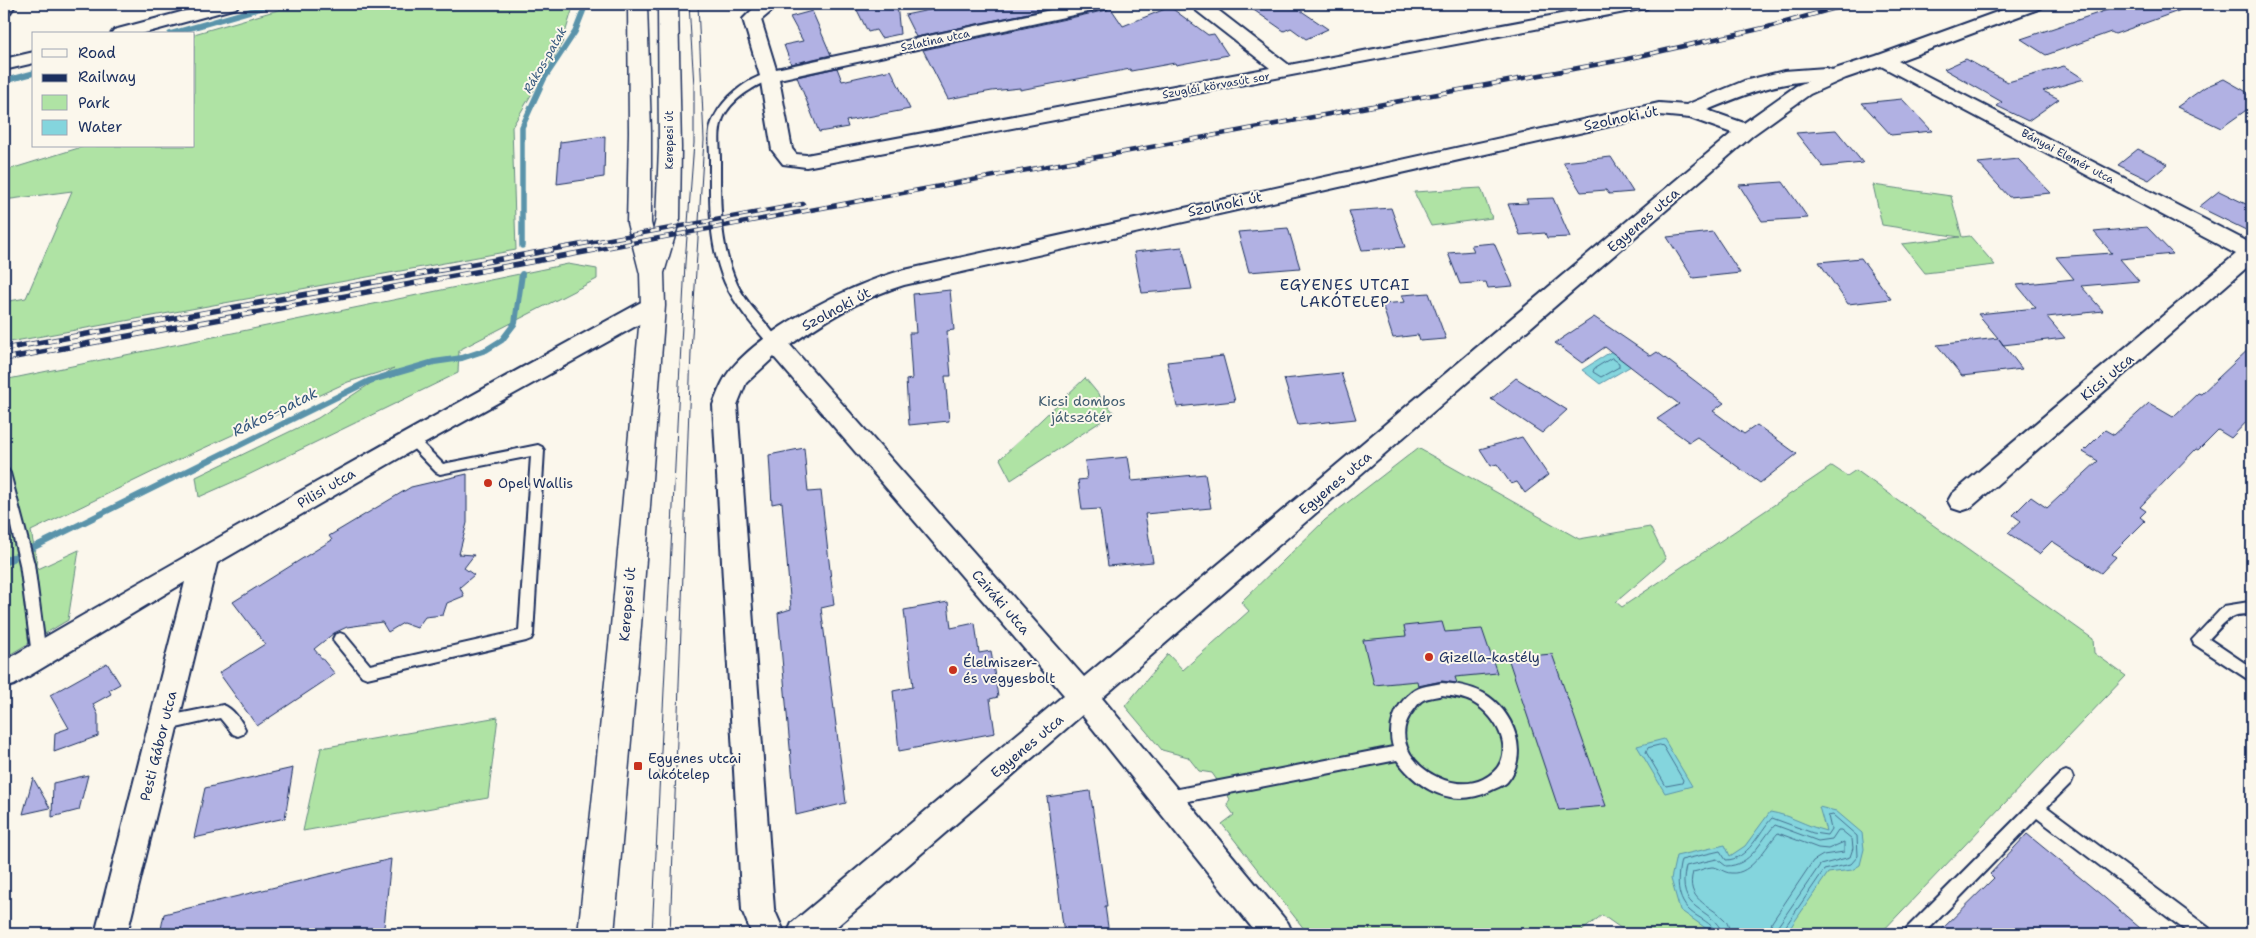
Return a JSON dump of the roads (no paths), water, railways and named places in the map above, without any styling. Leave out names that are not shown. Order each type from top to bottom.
[{"type":"main road","name":"Kerepesi út","points":[[636,4],[640,132],[639,224],[652,290]]},
{"type":"main road","name":"Kerepesi út","points":[[596,934],[627,616],[652,290],[668,219],[670,148],[668,4]]},
{"type":"street","points":[[4,8],[7,4]]},
{"type":"street","points":[[127,32],[230,4]]},
{"type":"street","name":"Szlatina utca","points":[[769,76],[1101,4]]},
{"type":"street","points":[[1199,4],[1287,72]]},
{"type":"street","name":"Szuglói körvasút sor","points":[[769,76],[782,150],[790,160],[806,161],[1641,4]]},
{"type":"street","points":[[1883,60],[2035,4]]},
{"type":"street","points":[[766,7],[752,19],[769,76]]},
{"type":"street","points":[[4,66],[32,58]]},
{"type":"street","name":"Egyenes utca","points":[[803,934],[1084,697],[1746,131],[1803,90],[1839,74],[1883,60]]},
{"type":"street","name":"Bányai Elemér utca","points":[[1883,60],[2252,252]]},
{"type":"street","name":"Szolnoki út","points":[[1689,111],[1751,85],[1784,77],[1839,74]]},
{"type":"street","name":"Szolnoki út","points":[[776,345],[803,325],[836,306],[887,283],[937,270],[1659,109],[1672,108],[1689,111],[1746,131]]},
{"type":"street","name":"Kicsi utca","points":[[1961,501],[2252,252]]},
{"type":"street","name":"Pilisi utca","points":[[4,676],[204,557],[411,439],[652,290]]},
{"type":"street","points":[[769,934],[758,910],[725,405],[732,386],[744,369],[776,345]]},
{"type":"street","name":"Cziráki utca","points":[[776,345],[1084,697],[1277,934]]},
{"type":"street","name":"Pesti Gábor utca","points":[[111,934],[204,557]]},
{"type":"lane","points":[[769,76],[745,88],[726,105],[715,128],[715,204],[721,254],[730,282],[745,308],[776,345]]},
{"type":"lane","points":[[340,639],[367,672],[526,635],[538,450],[440,469],[411,439]]},
{"type":"lane","points":[[4,473],[8,507],[22,540],[27,564],[39,655]]},
{"type":"lane","points":[[2252,610],[2249,608],[2229,610],[2199,640],[2252,676]]},
{"type":"lane","points":[[1442,689],[1468,693],[1492,708],[1508,730],[1511,756],[1501,777],[1487,786],[1480,790],[1452,792],[1425,781],[1405,760],[1402,752],[1396,736],[1401,713],[1418,696],[1442,689]]},
{"type":"lane","points":[[163,724],[223,711],[238,729]]},
{"type":"lane","points":[[1168,798],[1402,752]]},
{"type":"lane","points":[[1913,934],[2066,778]]},
{"type":"lane","points":[[2036,808],[2203,934]]},
{"type":"water","points":[[1612,351],[1631,366],[1600,384],[1582,370]]},
{"type":"water","points":[[1664,739],[1692,786],[1665,793],[1637,746]]},
{"type":"water","points":[[1819,807],[1836,811],[1862,833],[1864,849],[1860,865],[1852,870],[1828,873],[1786,934],[1714,934],[1680,910],[1671,879],[1676,856],[1725,845],[1730,856],[1745,846],[1770,812],[1826,831]]},
{"type":"waterway","name":"Rákos-patak","points":[[177,32],[275,4]]},
{"type":"waterway","name":"Rákos-patak","points":[[522,246],[522,127],[544,79],[575,32],[586,4]]},
{"type":"waterway","name":"Rákos-patak","points":[[4,81],[32,74]]},
{"type":"waterway","name":"Rákos-patak","points":[[10,559],[369,381],[434,362],[462,358],[486,350],[502,340],[515,323],[522,274]]},
{"type":"waterway","name":"Rákos-patak","points":[[4,562],[10,559]]},
{"type":"tram line","points":[[652,934],[685,263],[694,143],[694,86],[689,4]]},
{"type":"tram line","points":[[670,934],[691,352],[704,140],[698,4]]},
{"type":"railway","points":[[589,251],[1627,59],[1768,27],[1850,4]]},
{"type":"railway","points":[[544,251],[803,204]]},
{"type":"railway","points":[[4,349],[551,250]]},
{"type":"railway","points":[[4,359],[595,250]]},
{"type":"place","name":"Opel Wallis","points":[[488,483]]},
{"type":"place","name":"Gizella-kastély","points":[[1429,657]]},
{"type":"place","name":"Élelmiszer- és vegyesbolt","points":[[953,670]]},
{"type":"place","name":"Egyenes utcai lakótelep","points":[[638,766]]},
{"type":"district","name":"EGYENES UTCAI LAKÓTELEP","points":[[1345,294]]},
{"type":"park label","name":"Kicsi dombos játszótér","points":[[1082,410]]}]
